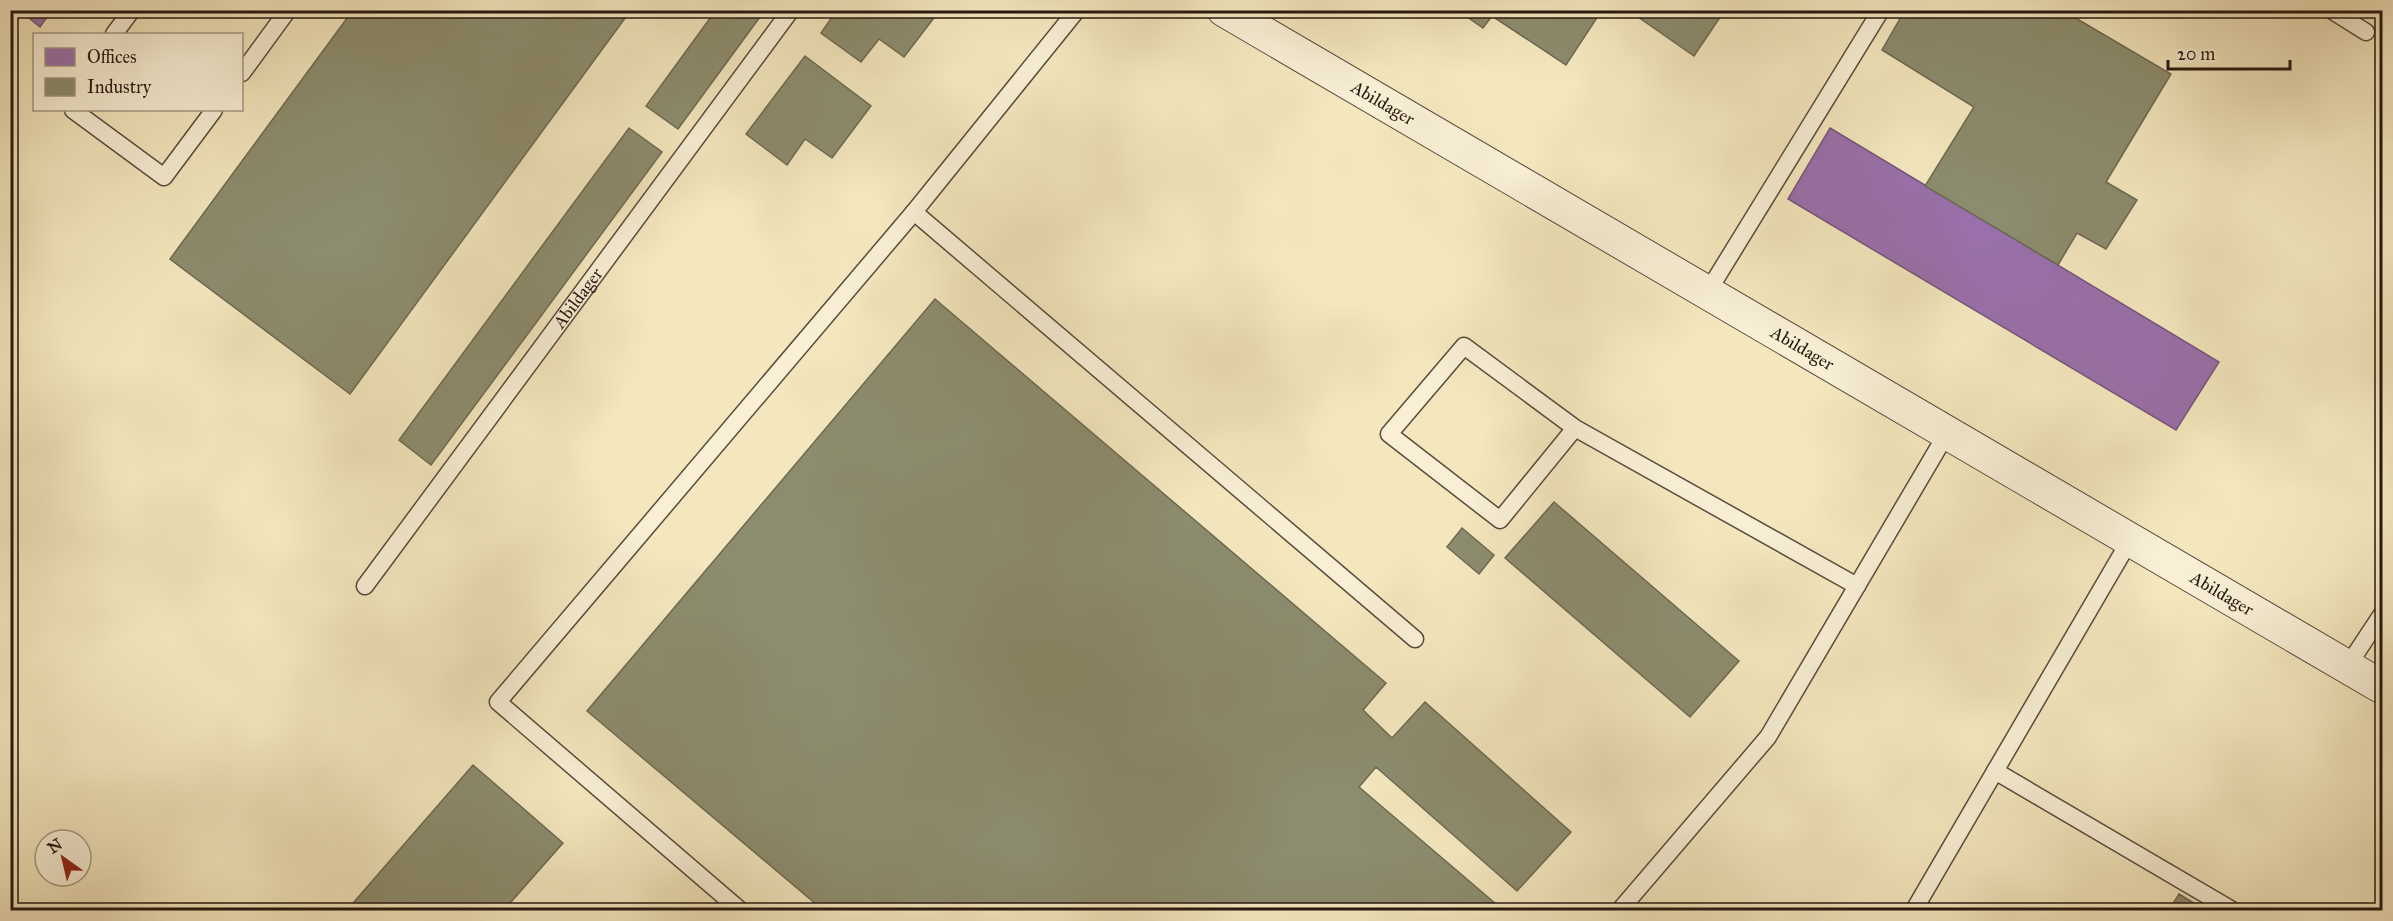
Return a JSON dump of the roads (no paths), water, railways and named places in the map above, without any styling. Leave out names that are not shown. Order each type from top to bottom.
[{"type":"street","name":"Abildager","points":[[1245,16],[1707,293],[2382,687]]},
{"type":"lane","points":[[115,33],[132,10]]},
{"type":"lane","points":[[243,72],[288,10]]},
{"type":"lane","name":"Abildager","points":[[365,586],[791,10]]},
{"type":"lane","points":[[740,910],[498,702],[914,212],[1077,10]]},
{"type":"lane","points":[[1707,293],[1881,10]]},
{"type":"lane","points":[[2331,10],[2366,32]]},
{"type":"lane","points":[[74,111],[164,177],[213,111]]},
{"type":"lane","points":[[914,212],[1415,639]]},
{"type":"lane","points":[[1575,428],[1500,520],[1389,434],[1464,346],[1575,428],[1857,586]]},
{"type":"lane","points":[[1620,910],[1768,737],[1947,433]]},
{"type":"lane","points":[[1914,910],[2130,540]]},
{"type":"lane","points":[[2347,667],[2382,614]]},
{"type":"lane","points":[[1995,771],[2232,910]]}]
